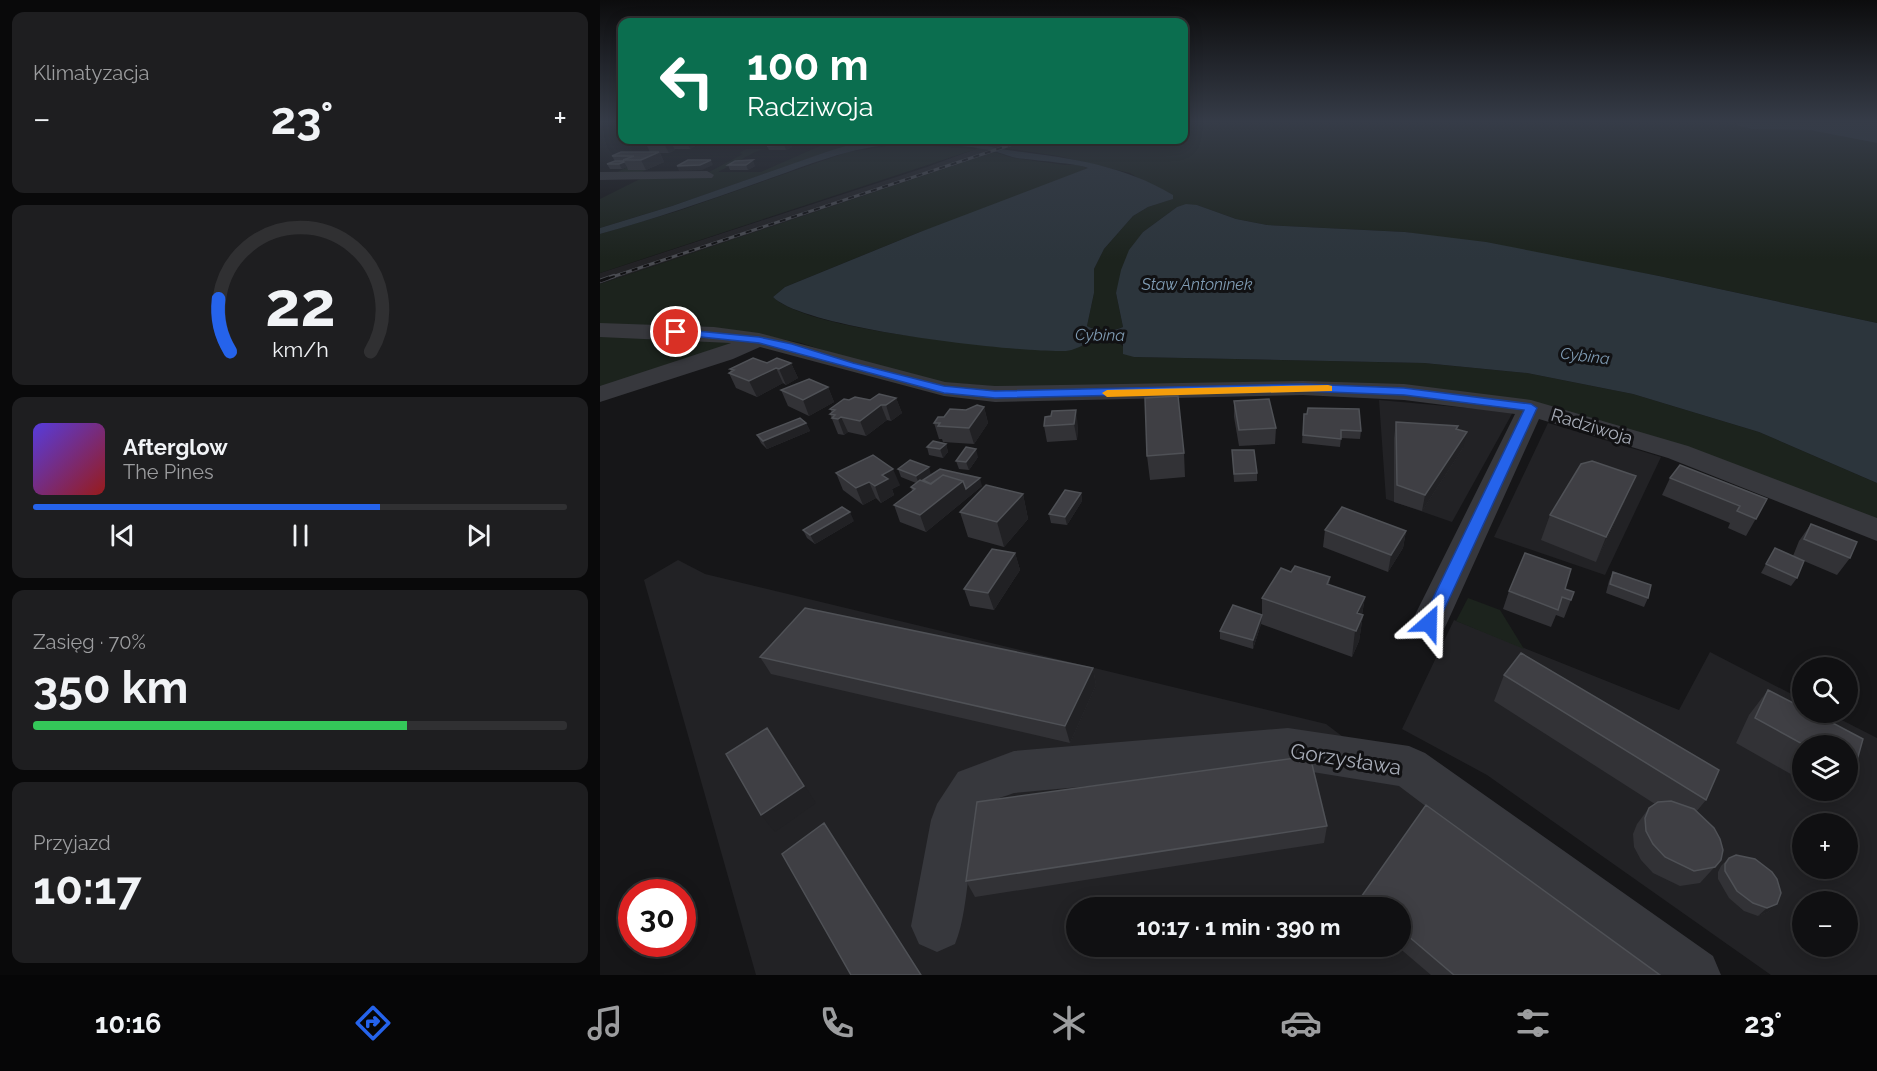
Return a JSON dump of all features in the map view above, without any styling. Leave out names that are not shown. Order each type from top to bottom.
[{"type":"street","points":[[600,176],[707,175]]},
{"type":"street","name":"Radziwoja","points":[[600,330],[703,334],[759,340],[944,389],[995,394],[1303,387],[1404,392],[1531,408],[1678,452],[1877,530]]},
{"type":"street","points":[[600,394],[725,354],[759,340]]},
{"type":"street","points":[[1429,623],[1531,408]]},
{"type":"street","name":"Gorzysława","points":[[937,926],[954,820],[974,787],[1014,772],[1287,748],[1409,767],[1694,975]]},
{"type":"shaded area","points":[[625,168],[646,170],[642,172],[709,172],[716,168],[724,168],[718,172],[761,172],[769,168],[780,168],[600,228],[600,199],[642,178],[613,174]]},
{"type":"shaded area","points":[[800,168],[917,168],[600,273],[600,234],[678,211]]},
{"type":"shaded area","points":[[922,168],[946,168],[600,284],[600,273]]},
{"type":"shaded area","points":[[945,168],[1087,168],[1013,201],[920,232],[785,287],[773,297],[794,310],[828,320],[916,337],[1046,348],[1073,348],[1090,340],[1116,340],[1134,357],[1424,363],[1527,373],[1633,394],[1759,432],[1877,483],[1877,521],[1476,394],[1028,389],[941,382],[857,361],[801,343],[762,335],[731,341],[731,345],[600,391],[600,284]]},
{"type":"shaded area","points":[[1111,168],[1877,168],[1877,323],[1659,276],[1405,232],[1267,225],[1236,219],[1197,205],[1177,207],[1143,232],[1116,293],[1123,327],[1105,331],[1095,329],[1087,326],[1094,293],[1094,269],[1104,249],[1133,216],[1148,207],[1172,199],[1130,173]]},
{"type":"shaded area","points":[[1379,400],[1513,412],[1452,522],[1386,499]]},
{"type":"shaded area","points":[[1548,423],[1661,457],[1605,575],[1494,537]]},
{"type":"shaded area","points":[[678,560],[705,574],[1326,724],[1657,975],[756,975],[644,580]]},
{"type":"shaded area","points":[[1468,598],[1500,610],[1524,649],[1456,621]]},
{"type":"shaded area","points":[[1454,620],[1679,710],[1710,652],[1792,694],[1792,723],[1848,723],[1877,738],[1877,975],[1771,975],[1487,775],[1402,729]]},
{"type":"water","name":"Staw Antoninek","points":[[779,168],[799,168],[680,210],[600,234],[600,228],[672,206]]},
{"type":"water","name":"Staw Antoninek","points":[[1087,168],[1111,168],[1154,185],[1173,195],[1173,199],[1148,207],[1133,216],[1104,249],[1094,269],[1094,293],[1087,326],[1100,330],[1115,330],[1123,327],[1116,293],[1121,270],[1129,250],[1143,232],[1177,207],[1186,204],[1197,205],[1236,219],[1267,225],[1405,232],[1486,242],[1659,276],[1877,323],[1877,483],[1759,432],[1633,394],[1527,373],[1424,363],[1134,357],[1123,354],[1123,344],[1106,338],[1063,351],[957,343],[825,319],[793,309],[773,297],[785,287],[920,232]]},
{"type":"building","points":[[753,358],[767,363],[777,358],[791,363],[749,381],[729,373],[734,370],[730,369]]},
{"type":"building","points":[[809,379],[828,387],[803,400],[781,390]]},
{"type":"building","points":[[879,394],[896,398],[886,405],[881,405],[860,421],[841,417],[832,418],[835,415],[830,414],[835,410],[830,409],[844,399],[849,400],[855,397],[870,400]]},
{"type":"building","points":[[1178,396],[1184,453],[1147,456],[1145,398]]},
{"type":"building","points":[[1269,399],[1276,428],[1239,430],[1234,401]]},
{"type":"building","points":[[977,405],[984,407],[969,428],[938,426],[940,423],[934,423],[938,417],[944,417],[950,409],[966,410]]},
{"type":"building","points":[[1308,408],[1359,409],[1361,431],[1341,430],[1341,439],[1303,435],[1304,414],[1307,414]]},
{"type":"building","points":[[1076,410],[1074,424],[1044,426],[1045,417],[1051,416],[1052,411]]},
{"type":"building","points":[[800,418],[806,423],[763,441],[757,435]]},
{"type":"building","points":[[1396,422],[1458,426],[1456,429],[1467,432],[1425,495],[1397,485]]},
{"type":"building","points":[[933,441],[946,444],[940,449],[927,447]]},
{"type":"building","points":[[966,447],[976,449],[966,462],[956,461]]},
{"type":"building","points":[[1232,450],[1254,450],[1257,473],[1234,474]]},
{"type":"building","points":[[873,455],[893,469],[882,475],[888,479],[875,486],[869,482],[856,488],[836,473]]},
{"type":"building","points":[[910,460],[929,467],[916,476],[898,469]]},
{"type":"building","points":[[1592,461],[1636,476],[1606,537],[1550,515],[1581,464]]},
{"type":"building","points":[[1680,465],[1767,499],[1756,519],[1737,511],[1740,506],[1670,478]]},
{"type":"building","points":[[940,469],[980,478],[966,489],[963,481],[943,475],[931,484],[923,480]]},
{"type":"building","points":[[943,475],[963,481],[920,515],[894,505],[915,489],[911,487],[920,480],[930,484]]},
{"type":"building","points":[[986,485],[1023,494],[997,522],[960,512]]},
{"type":"building","points":[[1065,490],[1081,493],[1065,517],[1049,514]]},
{"type":"building","points":[[842,507],[850,512],[810,535],[803,530]]},
{"type":"building","points":[[1342,507],[1406,531],[1391,555],[1325,530]]},
{"type":"building","points":[[1811,524],[1857,542],[1850,558],[1804,539]]},
{"type":"building","points":[[1775,548],[1804,561],[1797,578],[1766,564]]},
{"type":"building","points":[[992,549],[1015,553],[988,593],[964,589]]},
{"type":"building","points":[[1525,553],[1571,569],[1565,589],[1574,592],[1571,600],[1562,597],[1558,610],[1509,591]]},
{"type":"building","points":[[1295,566],[1330,577],[1327,584],[1365,597],[1357,613],[1363,615],[1356,631],[1262,598],[1281,568],[1291,572]]},
{"type":"building","points":[[1613,572],[1651,585],[1648,598],[1610,584]]},
{"type":"building","points":[[1233,605],[1262,615],[1253,640],[1220,631]]},
{"type":"building","points":[[805,608],[1093,668],[1065,726],[760,657]]},
{"type":"building","points":[[1521,653],[1719,770],[1706,800],[1504,675]]},
{"type":"building","points":[[1768,690],[1792,702],[1792,723],[1833,723],[1855,735],[1792,735],[1792,738],[1755,718]]},
{"type":"building","points":[[767,728],[804,786],[761,815],[726,754]]},
{"type":"building","points":[[1858,736],[1863,739],[1858,757]]},
{"type":"building","points":[[1310,756],[1327,826],[966,881],[977,802]]},
{"type":"building","points":[[1671,801],[1694,809],[1714,828],[1723,850],[1721,860],[1715,867],[1694,871],[1665,857],[1653,844],[1646,831],[1645,818],[1649,808],[1658,802]]},
{"type":"building","points":[[1426,805],[1660,975],[1454,975],[1411,938],[1411,897],[1361,897]]},
{"type":"building","points":[[824,823],[921,975],[851,975],[782,854]]},
{"type":"building","points":[[1736,855],[1755,859],[1772,872],[1777,879],[1781,893],[1777,904],[1767,908],[1753,903],[1737,891],[1725,871],[1725,864],[1729,858]]},
{"type":"railway","points":[[609,278],[939,168]]},
{"type":"railway","points":[[600,281],[614,276]]},
{"type":"slow traffic","points":[[1107,393],[1303,387],[1328,389]]},
{"type":"route","points":[[676,332],[759,340],[944,389],[995,394],[1052,395],[1303,387],[1404,392],[1469,398],[1531,408],[1429,623]]},
{"type":"water label","name":"Cybina","points":[[1100,335]]},
{"type":"water label","name":"Cybina","points":[[1585,356]]}]
